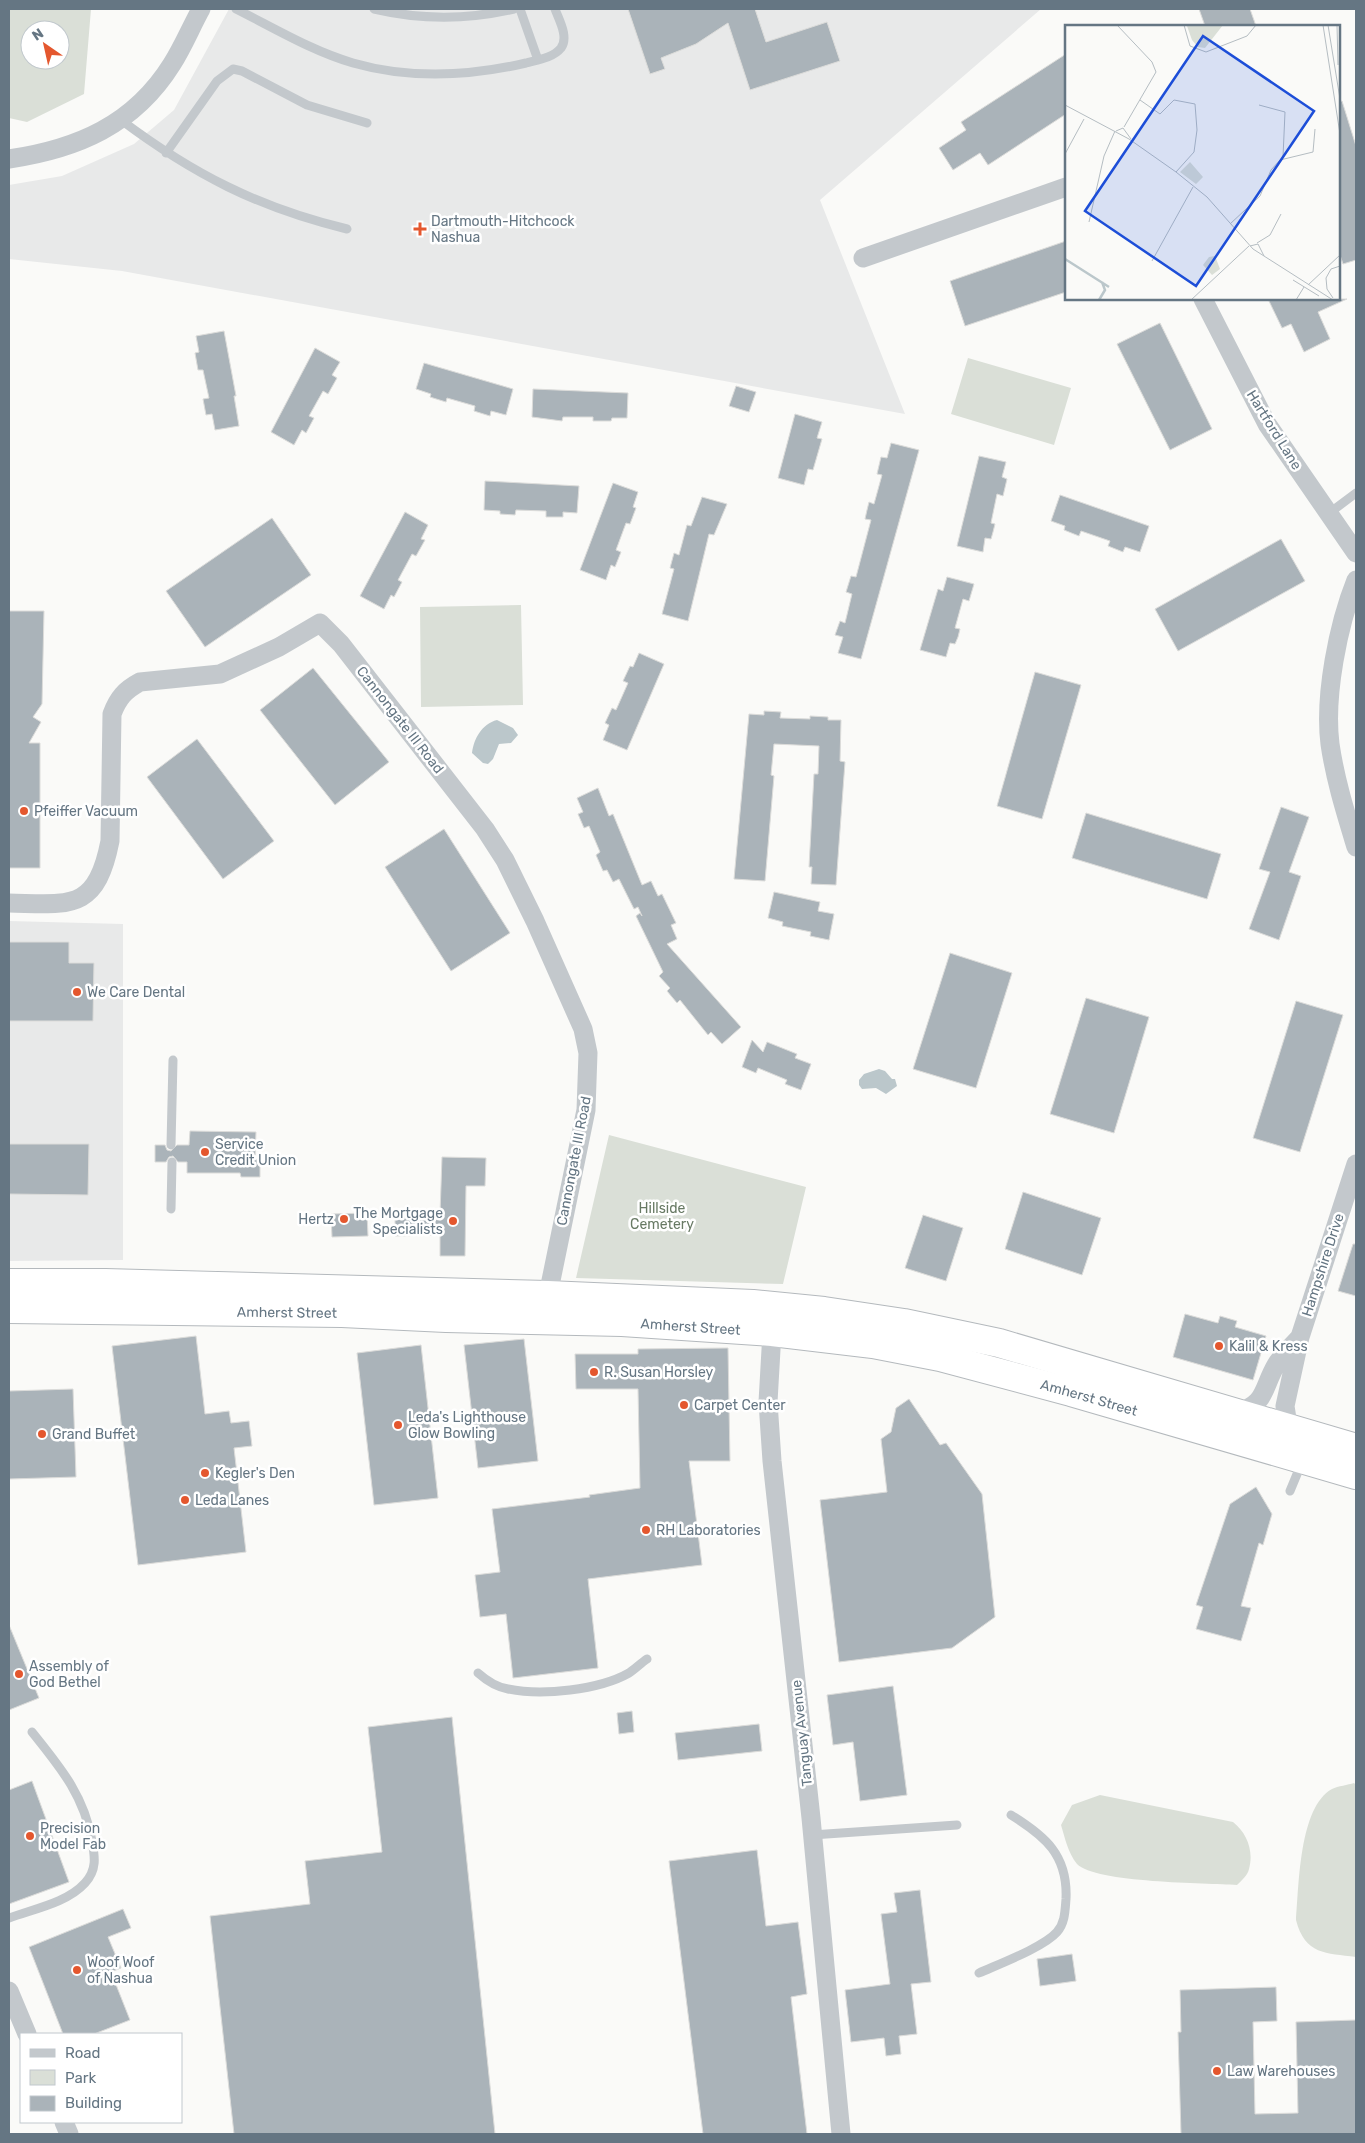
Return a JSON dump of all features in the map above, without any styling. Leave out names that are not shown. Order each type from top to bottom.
[{"type":"highway","name":"Amherst Street","points":[[9,1283],[104,1283],[548,1295],[753,1304],[824,1311],[904,1323],[999,1343],[1356,1448]]},
{"type":"highway","name":"Amherst Street","points":[[9,1309],[342,1313],[446,1318],[622,1322],[772,1332],[873,1344],[940,1357],[1071,1392],[1356,1475]]},
{"type":"street","points":[[9,159],[67,148],[121,120],[159,83],[173,62],[200,9]]},
{"type":"street","points":[[863,258],[1065,187]]},
{"type":"street","name":"Hartford Lane","points":[[1204,300],[1267,424],[1356,553]]},
{"type":"street","points":[[1356,580],[1335,659],[1329,713],[1330,744],[1356,848]]},
{"type":"street","name":"Cannongate III Road","points":[[9,904],[68,902],[83,896],[96,886],[106,861],[110,841],[112,714],[117,700],[128,688],[140,682],[220,674],[280,647],[320,623],[341,644],[485,829],[519,886],[583,1029],[588,1061],[586,1110],[548,1295]]},
{"type":"street","name":"Hampshire Drive","points":[[1294,1430],[1287,1419],[1285,1406],[1300,1337],[1356,1164]]},
{"type":"street","name":"Tanguay Avenue","points":[[772,1332],[768,1402],[772,1461],[812,1835],[841,2134]]},
{"type":"street","name":"Hampshire Drive","points":[[1236,1413],[1250,1408],[1260,1399],[1277,1364],[1300,1337]]},
{"type":"street","points":[[9,1991],[27,2033]]},
{"type":"lane","points":[[236,9],[319,50],[352,63],[378,69],[431,74],[455,74],[498,69],[551,56],[561,48],[564,40],[555,9]]},
{"type":"lane","points":[[374,9],[419,17],[450,18],[488,15],[514,9]]},
{"type":"lane","points":[[520,9],[538,60]]},
{"type":"lane","points":[[166,154],[217,81],[233,69],[242,71],[308,105],[368,123]]},
{"type":"lane","points":[[121,120],[166,154],[249,198],[287,213],[347,230]]},
{"type":"lane","points":[[1328,514],[1356,493]]},
{"type":"lane","points":[[171,1145],[173,1060]]},
{"type":"lane","points":[[171,1209],[172,1162]]},
{"type":"lane","points":[[1290,1491],[1303,1459]]},
{"type":"lane","points":[[478,1673],[489,1682],[508,1689],[541,1691],[574,1689],[617,1678],[630,1672],[647,1659]]},
{"type":"lane","points":[[9,1918],[65,1897],[85,1883],[96,1863],[88,1818],[78,1796],[58,1765],[32,1732]]},
{"type":"lane","points":[[979,1973],[1056,1933],[1062,1925],[1066,1910],[1066,1891],[1058,1858],[1050,1844],[1011,1815]]},
{"type":"lane","points":[[812,1835],[957,1825]]},
{"type":"shaded area","name":"Dartmouth-Hitchcock Nashua","points":[[229,9],[1041,9],[820,200],[905,414],[122,271],[9,259],[9,185],[62,176],[134,144],[174,110]]},
{"type":"shaded area","points":[[497,720],[513,728],[518,735],[511,743],[499,744],[493,759],[488,764],[483,763],[472,753],[475,742],[483,728]]},
{"type":"shaded area","points":[[9,921],[123,924],[123,1260],[9,1261]]},
{"type":"shaded area","points":[[879,1069],[885,1071],[892,1079],[895,1079],[897,1086],[886,1094],[876,1088],[862,1089],[859,1085],[859,1080],[864,1074]]},
{"type":"green space","points":[[9,9],[91,9],[84,94],[27,122],[9,118]]},
{"type":"green space","points":[[968,358],[1071,388],[1054,445],[951,414]]},
{"type":"green space","points":[[521,605],[523,705],[421,707],[420,607]]},
{"type":"green space","name":"Hillside Cemetery","points":[[609,1135],[806,1187],[783,1284],[576,1278]]},
{"type":"green space","points":[[1354,1783],[1356,1785],[1356,1957],[1326,1953],[1311,1946],[1305,1940],[1296,1920],[1303,1848],[1313,1812],[1321,1798],[1332,1789]]},
{"type":"green space","points":[[1100,1795],[1233,1822],[1246,1837],[1250,1849],[1251,1856],[1247,1873],[1237,1885],[1152,1881],[1105,1875],[1088,1870],[1077,1864],[1071,1855],[1061,1825],[1072,1805]]},
{"type":"building","points":[[628,9],[755,9],[766,42],[827,22],[840,61],[750,90],[728,23],[696,44],[661,58],[665,69],[650,74]]},
{"type":"building","points":[[1199,9],[1250,9],[1256,25],[1205,25]]},
{"type":"building","points":[[1065,55],[1065,115],[988,165],[980,153],[953,170],[939,148],[966,130],[961,122]]},
{"type":"building","points":[[1342,101],[1356,146],[1356,260],[1343,264],[1340,255],[1340,102]]},
{"type":"building","points":[[1065,241],[1065,292],[965,326],[950,281]]},
{"type":"building","points":[[1347,299],[1318,312],[1330,339],[1304,352],[1291,324],[1282,328],[1268,300]]},
{"type":"building","points":[[1160,323],[1212,429],[1170,450],[1117,344]]},
{"type":"building","points":[[224,331],[236,396],[234,396],[239,426],[215,430],[212,414],[206,415],[203,399],[209,398],[203,370],[198,370],[195,353],[199,352],[196,336]]},
{"type":"building","points":[[315,348],[340,362],[332,375],[337,378],[328,394],[323,391],[309,416],[314,418],[306,433],[302,430],[294,445],[271,432]]},
{"type":"building","points":[[424,363],[513,389],[506,415],[491,411],[490,416],[474,411],[475,406],[447,398],[446,402],[430,397],[431,394],[416,389]]},
{"type":"building","points":[[736,386],[756,392],[749,412],[729,406]]},
{"type":"building","points":[[533,389],[628,393],[627,418],[612,418],[611,421],[593,421],[593,417],[563,417],[562,421],[532,417]]},
{"type":"building","points":[[795,414],[822,422],[817,438],[822,439],[813,470],[808,469],[804,485],[778,478]]},
{"type":"building","points":[[891,443],[919,450],[861,659],[838,653],[843,637],[835,635],[840,621],[845,623],[852,594],[846,592],[851,576],[856,577],[871,520],[865,519],[869,502],[874,504],[882,475],[877,474],[881,457],[887,458]]},
{"type":"building","points":[[979,456],[1006,462],[1002,477],[1007,479],[1003,496],[997,494],[991,523],[995,524],[991,539],[985,538],[983,552],[957,546]]},
{"type":"building","points":[[485,481],[579,486],[577,513],[563,512],[563,517],[546,517],[546,511],[516,510],[515,515],[500,514],[500,511],[484,510]]},
{"type":"building","points":[[613,483],[638,492],[633,507],[636,508],[630,524],[626,523],[616,550],[621,552],[615,567],[611,565],[606,580],[580,570]]},
{"type":"building","points":[[1060,495],[1149,526],[1140,552],[1125,547],[1123,552],[1108,546],[1110,541],[1081,531],[1079,536],[1064,530],[1065,526],[1051,521]]},
{"type":"building","points":[[702,497],[727,504],[714,535],[709,534],[688,621],[662,614],[674,569],[670,568],[674,553],[679,555],[687,525],[691,526]]},
{"type":"building","points":[[405,512],[428,525],[421,539],[425,540],[416,556],[412,554],[398,580],[402,582],[394,597],[391,595],[384,609],[360,596]]},
{"type":"building","points":[[272,518],[311,575],[205,647],[166,591]]},
{"type":"building","points":[[1281,539],[1305,581],[1178,651],[1155,609]]},
{"type":"building","points":[[947,577],[974,584],[969,601],[963,599],[955,628],[960,629],[958,637],[955,644],[950,643],[946,657],[920,650],[938,589],[943,591]]},
{"type":"building","name":"Pfeiffer Vacuum","points":[[9,611],[44,611],[42,704],[33,717],[41,722],[29,743],[40,743],[40,868],[9,868]]},
{"type":"building","points":[[639,653],[664,664],[627,750],[603,740],[609,725],[605,723],[612,708],[616,710],[628,683],[623,681],[630,666],[633,667]]},
{"type":"building","points":[[313,668],[389,762],[335,805],[260,710]]},
{"type":"building","points":[[1035,672],[1081,685],[1042,819],[997,806]]},
{"type":"building","points":[[764,711],[781,712],[780,718],[810,719],[810,716],[828,717],[828,720],[841,720],[840,761],[845,762],[836,885],[811,884],[812,867],[809,867],[814,774],[818,774],[819,746],[774,744],[771,775],[774,776],[765,881],[734,879],[749,714],[764,715]]},
{"type":"building","points":[[197,739],[274,841],[223,879],[147,777]]},
{"type":"building","points":[[598,788],[609,816],[613,814],[642,885],[651,881],[658,896],[662,894],[676,923],[671,925],[677,939],[667,944],[741,1027],[722,1044],[711,1032],[708,1035],[680,1000],[677,1003],[667,991],[670,988],[659,976],[663,972],[636,916],[640,913],[642,916],[638,907],[634,909],[619,879],[613,882],[607,870],[603,871],[596,855],[600,852],[589,826],[584,828],[578,814],[583,812],[577,798]]},
{"type":"building","points":[[1281,807],[1309,817],[1289,872],[1301,876],[1279,940],[1249,929],[1270,872],[1259,869]]},
{"type":"building","points":[[1086,813],[1221,854],[1207,899],[1072,858]]},
{"type":"building","points":[[444,829],[510,933],[451,971],[385,867]]},
{"type":"building","points":[[774,892],[820,902],[818,911],[834,914],[829,940],[810,936],[811,932],[782,926],[783,922],[768,918]]},
{"type":"building","points":[[9,942],[69,942],[69,963],[94,963],[93,1021],[9,1021]]},
{"type":"building","points":[[950,953],[1012,973],[976,1088],[913,1069]]},
{"type":"building","points":[[1086,998],[1149,1017],[1114,1133],[1050,1114]]},
{"type":"building","points":[[1296,1001],[1343,1015],[1300,1152],[1253,1138]]},
{"type":"building","points":[[752,1040],[763,1052],[767,1042],[797,1054],[795,1058],[811,1064],[801,1090],[785,1084],[787,1080],[758,1068],[756,1073],[742,1067]]},
{"type":"building","name":"Service Credit Union","points":[[190,1131],[256,1132],[255,1159],[260,1160],[260,1177],[241,1177],[240,1173],[187,1173],[187,1162],[178,1162],[173,1156],[169,1157],[166,1162],[155,1162],[155,1145],[165,1145],[167,1150],[171,1151],[177,1145],[189,1145]]},
{"type":"building","points":[[9,1144],[89,1144],[88,1195],[9,1194]]},
{"type":"building","name":"The Mortgage Specialists","points":[[442,1157],[486,1158],[485,1186],[466,1186],[465,1256],[440,1256],[440,1235],[395,1236],[395,1215],[440,1214]]},
{"type":"building","points":[[1023,1192],[1101,1218],[1082,1275],[1005,1249]]},
{"type":"building","name":"Hertz","points":[[367,1213],[368,1236],[332,1237],[331,1214]]},
{"type":"building","points":[[923,1215],[963,1228],[946,1281],[905,1268]]},
{"type":"building","points":[[1353,1244],[1356,1244],[1356,1296],[1338,1291]]},
{"type":"building","name":"Kalil & Kress","points":[[1185,1314],[1218,1323],[1220,1316],[1237,1321],[1235,1327],[1266,1336],[1253,1380],[1173,1357]]},
{"type":"building","name":"Leda Lanes","points":[[196,1336],[205,1414],[229,1411],[231,1423],[249,1421],[252,1446],[234,1448],[246,1552],[138,1565],[112,1346]]},
{"type":"building","points":[[524,1339],[538,1461],[478,1468],[464,1345]]},
{"type":"building","name":"Leda's Lighthouse Glow Bowling","points":[[421,1345],[438,1498],[374,1505],[357,1353]]},
{"type":"building","points":[[728,1348],[730,1461],[689,1461],[702,1565],[588,1579],[598,1668],[513,1678],[506,1614],[480,1617],[475,1575],[500,1572],[492,1509],[590,1497],[589,1495],[640,1488],[638,1389],[576,1389],[575,1354],[638,1354],[638,1349]]},
{"type":"building","name":"Grand Buffet","points":[[73,1389],[76,1477],[9,1479],[9,1391]]},
{"type":"building","points":[[909,1399],[940,1445],[946,1443],[982,1494],[995,1617],[952,1648],[839,1662],[820,1500],[887,1492],[881,1439],[891,1432],[896,1408]]},
{"type":"building","points":[[1256,1487],[1272,1514],[1263,1545],[1259,1543],[1241,1606],[1251,1608],[1241,1641],[1196,1629],[1203,1607],[1196,1605],[1230,1504]]},
{"type":"building","name":"Assembly of God Bethel","points":[[9,1625],[39,1698],[9,1710]]},
{"type":"building","points":[[893,1686],[907,1795],[860,1801],[853,1742],[833,1745],[827,1695]]},
{"type":"building","points":[[632,1711],[634,1732],[619,1734],[617,1713]]},
{"type":"building","points":[[452,1717],[495,2134],[234,2134],[210,1916],[310,1904],[305,1861],[382,1852],[368,1727]]},
{"type":"building","points":[[759,1724],[762,1751],[678,1760],[675,1733]]},
{"type":"building","name":"Precision Model Fab","points":[[32,1781],[69,1882],[9,1904],[9,1790]]},
{"type":"building","points":[[757,1850],[766,1926],[798,1922],[807,1994],[791,1997],[807,2134],[703,2134],[669,1861]]},
{"type":"building","points":[[920,1890],[931,1982],[911,1984],[917,2034],[899,2036],[901,2054],[886,2056],[884,2038],[851,2042],[845,1990],[890,1984],[881,1914],[897,1912],[894,1893]]},
{"type":"building","name":"Woof Woof of Nashua","points":[[123,1909],[131,1928],[108,1937],[121,1968],[111,1972],[130,2020],[97,2033],[63,2033],[29,1947]]},
{"type":"building","points":[[1072,1954],[1076,1981],[1040,1986],[1037,1959]]},
{"type":"building","name":"Law Warehouses","points":[[1276,1987],[1277,2021],[1253,2022],[1255,2114],[1298,2113],[1296,2022],[1356,2020],[1356,2134],[1181,2134],[1178,2032],[1181,2032],[1180,1990]]},
{"type":"place","name":"Dartmouth-Hitchcock Nashua","points":[[420,229]]},
{"type":"place","name":"Pfeiffer Vacuum","points":[[24,811]]},
{"type":"place","name":"We Care Dental","points":[[77,992]]},
{"type":"place","name":"Service Credit Union","points":[[205,1152]]},
{"type":"place","name":"Hertz","points":[[344,1219]]},
{"type":"place","name":"The Mortgage Specialists","points":[[453,1221]]},
{"type":"place","name":"Kalil & Kress","points":[[1219,1346]]},
{"type":"place","name":"R. Susan Horsley","points":[[594,1372]]},
{"type":"place","name":"Carpet Center","points":[[684,1405]]},
{"type":"place","name":"Leda's Lighthouse Glow Bowling","points":[[398,1425]]},
{"type":"place","name":"Grand Buffet","points":[[42,1434]]},
{"type":"place","name":"Kegler's Den","points":[[205,1473]]},
{"type":"place","name":"Leda Lanes","points":[[185,1500]]},
{"type":"place","name":"RH Laboratories","points":[[646,1530]]},
{"type":"place","name":"Assembly of God Bethel","points":[[19,1674]]},
{"type":"place","name":"Precision Model Fab","points":[[30,1836]]},
{"type":"place","name":"Woof Woof of Nashua","points":[[77,1970]]},
{"type":"place","name":"Law Warehouses","points":[[1217,2071]]}]
